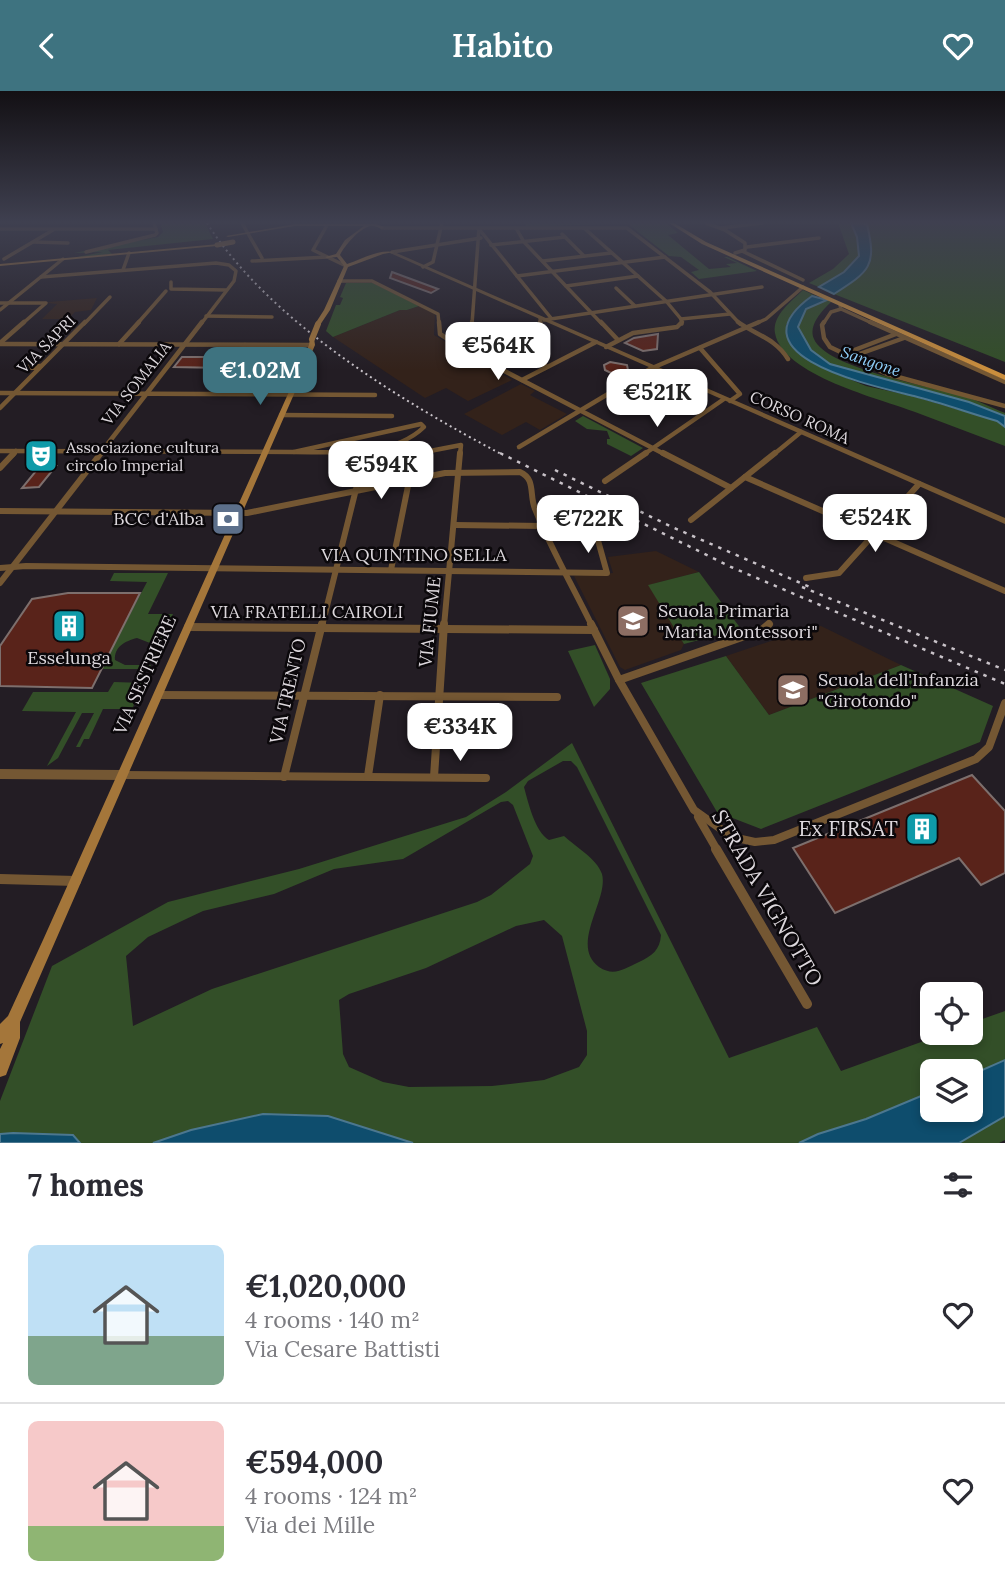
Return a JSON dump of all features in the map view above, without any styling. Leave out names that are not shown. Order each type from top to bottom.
[{"type":"main road","name":"VIA SESTRIERE","points":[[6,1022],[76,881],[344,272]]},
{"type":"main road","points":[[770,272],[806,287]]},
{"type":"main road","points":[[775,272],[1005,380]]},
{"type":"main road","points":[[839,304],[1005,372]]},
{"type":"main road","points":[[0,1036],[6,1022]]},
{"type":"main road","points":[[0,1069],[12,1038],[6,1022]]},
{"type":"street","points":[[0,310],[47,272]]},
{"type":"street","points":[[41,277],[98,272]]},
{"type":"street","name":"VIA SOMALIA","points":[[0,583],[226,291],[236,272]]},
{"type":"street","name":"CORSO ROMA","points":[[435,272],[1005,521]]},
{"type":"street","points":[[466,351],[471,343],[476,272]]},
{"type":"street","points":[[514,272],[545,319],[545,368]]},
{"type":"street","points":[[517,276],[552,272]]},
{"type":"street","points":[[553,272],[618,340]]},
{"type":"street","points":[[606,347],[633,333],[682,324],[681,319],[666,302],[633,272]]},
{"type":"street","points":[[682,272],[747,328],[766,337],[788,354],[788,359]]},
{"type":"street","points":[[519,447],[654,368],[772,315],[806,287],[779,272]]},
{"type":"street","points":[[566,286],[638,276]]},
{"type":"street","points":[[339,281],[372,281],[420,304],[438,314],[440,334],[466,351],[731,488]]},
{"type":"street","points":[[171,282],[171,289],[226,291]]},
{"type":"street","points":[[545,319],[762,287]]},
{"type":"street","points":[[616,288],[635,306]]},
{"type":"street","points":[[119,344],[166,291]]},
{"type":"street","name":"VIA SAPRI","points":[[0,408],[110,297]]},
{"type":"street","points":[[0,303],[46,303],[0,344]]},
{"type":"street","points":[[1005,380],[904,338],[839,304],[822,325],[826,343],[891,375],[1005,406]]},
{"type":"street","points":[[681,319],[730,314]]},
{"type":"street","points":[[206,316],[272,317]]},
{"type":"street","points":[[844,354],[897,334]]},
{"type":"street","points":[[851,357],[904,338]]},
{"type":"street","points":[[0,344],[245,345],[314,341]]},
{"type":"street","points":[[522,380],[596,342]]},
{"type":"street","points":[[215,393],[245,345]]},
{"type":"street","points":[[605,481],[653,447],[740,394],[700,348]]},
{"type":"street","points":[[0,393],[375,395]]},
{"type":"street","points":[[281,415],[391,416]]},
{"type":"street","points":[[0,451],[346,452],[398,443],[419,433],[424,425],[293,451]]},
{"type":"street","points":[[691,520],[801,432]]},
{"type":"street","name":"VIA FIUME","points":[[363,463],[461,445],[438,695],[434,777]]},
{"type":"street","name":"VIA TRENTO","points":[[284,778],[319,628],[366,449]]},
{"type":"street","points":[[0,468],[16,451]]},
{"type":"street","points":[[0,511],[239,513],[460,472]]},
{"type":"street","name":"STRADA VIGNOTTO","points":[[460,472],[520,472],[527,475],[531,481],[531,499],[542,526],[619,680],[807,1004]]},
{"type":"street","points":[[745,477],[1005,591]]},
{"type":"street","points":[[391,571],[409,481]]},
{"type":"street","points":[[806,578],[839,573],[919,484]]},
{"type":"street","points":[[455,525],[542,526]]},
{"type":"street","name":"VIA QUINTINO SELLA","points":[[0,568],[607,573],[594,526]]},
{"type":"street","points":[[619,680],[762,630],[769,624]]},
{"type":"street","name":"VIA FRATELLI CAIROLI","points":[[188,627],[594,630]]},
{"type":"street","points":[[158,695],[557,697]]},
{"type":"street","points":[[368,776],[380,695]]},
{"type":"street","name":"STRADA VIGNOTTO","points":[[694,810],[732,837],[755,842],[774,840],[976,759],[989,747],[1005,703]]},
{"type":"street","points":[[1,776],[486,778]]},
{"type":"street","points":[[0,880],[76,881]]},
{"type":"shaded area","points":[[97,298],[91,310],[75,312],[68,319],[42,319],[57,304],[47,303],[49,302]]},
{"type":"shaded area","points":[[419,306],[435,314],[434,335],[512,380],[468,401],[446,388],[425,398],[333,337],[400,310]]},
{"type":"shaded area","points":[[521,384],[535,391],[530,395],[567,414],[540,430],[526,422],[502,435],[464,414]]},
{"type":"shaded area","name":"Scuola Primaria \"Maria Montessori\"","points":[[656,551],[699,572],[649,585],[684,644],[681,650],[625,670],[620,667],[574,576],[613,573],[608,557]]},
{"type":"shaded area","name":"Scuola dell'Infanzia \"Girotondo\"","points":[[821,626],[901,665],[769,715],[726,656],[777,639],[777,633],[789,628]]},
{"type":"green space","points":[[691,272],[749,272],[699,279]]},
{"type":"green space","points":[[828,272],[845,272],[819,287],[809,283]]},
{"type":"green space","points":[[854,272],[1005,272],[1005,362],[834,294],[850,283]]},
{"type":"green space","points":[[346,283],[373,283],[419,306],[400,310],[333,337],[326,331],[336,305],[340,305],[343,298],[340,297]]},
{"type":"green space","points":[[803,290],[816,296],[812,296],[786,325],[820,367],[866,386],[912,396],[997,421],[1005,427],[1005,446],[835,383],[795,361],[782,348],[775,333],[775,326],[780,314]]},
{"type":"green space","points":[[827,300],[831,302],[817,319],[813,329],[814,339],[822,349],[857,367],[965,397],[1005,413],[1005,416],[969,402],[830,364],[811,350],[798,327],[806,309]]},
{"type":"green space","points":[[583,416],[643,448],[631,456],[607,444],[607,439],[610,439],[607,431],[587,429],[575,421]]},
{"type":"green space","points":[[699,572],[741,629],[684,644],[648,585]]},
{"type":"green space","points":[[114,573],[168,573],[148,614],[173,614],[155,655],[146,655],[150,643],[137,638],[121,645],[115,655],[115,660],[125,665],[151,665],[150,669],[101,669],[147,582],[110,581]]},
{"type":"green space","points":[[595,645],[610,679],[610,689],[594,707],[568,651]]},
{"type":"green space","points":[[726,656],[769,715],[901,665],[993,706],[980,742],[761,829],[717,812],[641,683]]},
{"type":"green space","points":[[114,682],[144,683],[132,709],[103,709],[89,739],[84,739],[80,747],[76,747],[94,713],[82,713],[58,758],[47,766],[76,712],[22,711],[33,692],[108,692]]},
{"type":"green space","points":[[572,743],[729,1058],[817,1027],[841,1071],[920,1042],[920,1045],[983,1045],[983,1019],[1005,1011],[1005,1060],[983,1070],[983,1059],[920,1059],[920,1096],[799,1143],[413,1143],[328,1116],[263,1114],[191,1130],[153,1143],[80,1143],[73,1135],[0,1134],[0,1101],[52,966],[168,902],[299,869],[466,817],[506,792]],"holes":[[[563,761],[571,761],[577,767],[661,935],[659,945],[651,955],[619,971],[599,967],[591,958],[588,947],[603,885],[602,874],[591,858],[564,836],[549,840],[544,836],[536,824],[524,787],[528,781]],[[508,801],[513,805],[533,856],[530,864],[491,895],[477,902],[212,989],[133,1026],[126,956],[148,937],[203,911],[274,894],[334,869],[403,859],[501,802]],[[544,920],[562,936],[587,1031],[587,1055],[579,1067],[544,1080],[492,1086],[409,1087],[383,1082],[349,1067],[343,1054],[339,1000],[349,994],[426,968],[516,926]]]},
{"type":"green space","points":[[1005,1116],[1005,1140],[999,1143],[960,1143]]},
{"type":"water","points":[[844,272],[864,272],[834,294],[819,287]]},
{"type":"water","points":[[812,296],[827,300],[806,309],[798,327],[811,350],[830,364],[969,402],[1005,416],[1005,427],[997,421],[869,385],[816,365],[797,351],[787,336],[791,317]]},
{"type":"water","points":[[1005,1060],[1005,1116],[959,1143],[799,1143],[920,1096],[920,1122],[983,1122],[983,1070]]},
{"type":"water","points":[[263,1114],[328,1116],[413,1143],[153,1143],[191,1130]]},
{"type":"water","points":[[0,1134],[73,1135],[80,1143],[0,1143]]},
{"type":"building","points":[[392,272],[438,289],[431,293],[390,278]]},
{"type":"building","points":[[658,334],[657,349],[643,351],[625,343],[634,338]]},
{"type":"building","points":[[182,357],[231,358],[224,368],[174,367]]},
{"type":"building","points":[[610,362],[627,365],[628,370],[622,374],[613,374],[605,370],[604,365]]},
{"type":"building","points":[[40,466],[56,466],[39,487],[22,488]]},
{"type":"building","name":"Esselunga","points":[[68,593],[140,593],[92,688],[0,686],[0,646],[32,599]]},
{"type":"building","name":"Ex FIRSAT","points":[[972,775],[1005,811],[1005,873],[981,885],[959,858],[835,913],[793,848]]},
{"type":"railway","points":[[246,272],[301,326],[340,356],[423,410],[503,455]]},
{"type":"railway","points":[[500,453],[731,567],[1005,684]]},
{"type":"railway","points":[[555,470],[672,527],[812,588]]},
{"type":"railway","points":[[802,587],[1005,670]]},
{"type":"place","name":"Associazione cultura circolo Imperial","points":[[41,456]]},
{"type":"place","name":"BCC d'Alba","points":[[228,519]]},
{"type":"place","name":"Scuola Primaria \"Maria Montessori\"","points":[[633,621]]},
{"type":"place","name":"Esselunga","points":[[69,626]]},
{"type":"place","name":"Scuola dell'Infanzia \"Girotondo\"","points":[[793,690]]},
{"type":"place","name":"Ex FIRSAT","points":[[922,829]]},
{"type":"water label","name":"Sangone","points":[[871,361]]}]
